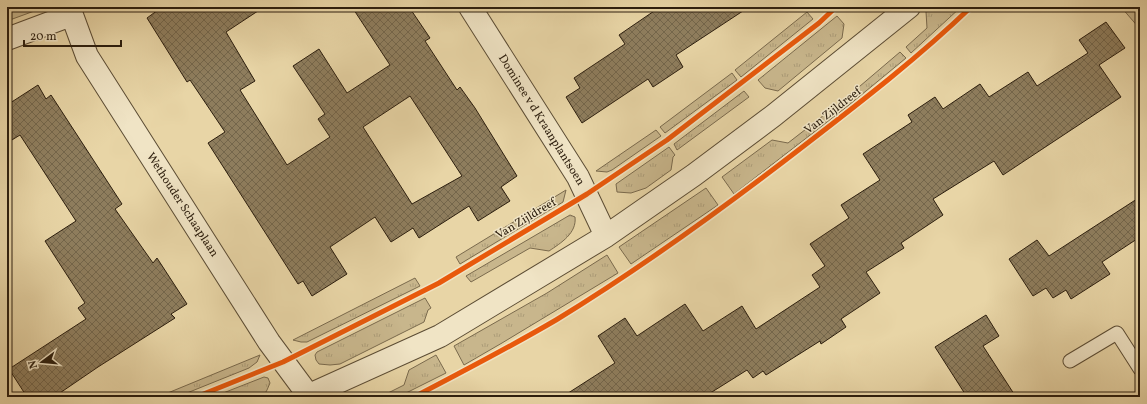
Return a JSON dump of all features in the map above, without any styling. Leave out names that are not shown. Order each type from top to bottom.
[{"type":"street","name":"Dominee v d Kraanplantsoen","points":[[470,7],[578,177],[606,236]]},
{"type":"street","points":[[307,396],[440,336],[606,236],[694,175],[773,116],[909,7]]},
{"type":"street","points":[[7,39],[70,11]]},
{"type":"street","name":"Wethouder Schaaplaan","points":[[70,11],[88,56],[269,342],[307,396]]},
{"type":"lane","points":[[1070,362],[1117,333],[1140,369]]},
{"type":"green space","points":[[7,7],[40,7],[37,10],[7,21]]},
{"type":"green space","points":[[931,7],[961,7],[911,53],[906,47],[927,28],[926,12]]},
{"type":"green space","points":[[1121,7],[1140,7],[1140,29]]},
{"type":"green space","points":[[807,12],[813,19],[741,77],[735,70]]},
{"type":"green space","points":[[837,16],[844,24],[842,38],[778,91],[765,88],[758,80]]},
{"type":"green space","points":[[900,52],[906,58],[849,105],[734,194],[722,177],[772,140],[788,143],[846,98]]},
{"type":"green space","points":[[732,73],[737,80],[665,133],[660,127]]},
{"type":"green space","points":[[744,91],[749,97],[677,150],[674,144]]},
{"type":"green space","points":[[656,130],[661,136],[612,170],[607,172],[596,171]]},
{"type":"green space","points":[[669,147],[675,155],[673,157],[671,170],[646,188],[631,193],[617,192],[616,184]]},
{"type":"green space","points":[[706,188],[718,205],[631,264],[619,247]]},
{"type":"green space","points":[[566,190],[563,202],[460,264],[456,257]]},
{"type":"green space","points":[[570,215],[575,217],[575,223],[571,233],[549,251],[530,248],[471,282],[466,276]]},
{"type":"green space","points":[[607,255],[618,273],[464,365],[454,346],[547,293]]},
{"type":"green space","points":[[415,278],[420,286],[307,342],[293,340]]},
{"type":"green space","points":[[425,298],[431,308],[428,310],[424,322],[340,364],[319,364],[316,360],[315,355],[317,352]]},
{"type":"green space","points":[[260,355],[257,362],[249,368],[177,397],[158,397]]},
{"type":"green space","points":[[436,355],[446,373],[398,397],[380,397],[404,385],[409,370]]},
{"type":"green space","points":[[264,377],[268,378],[270,383],[263,397],[213,397]]},
{"type":"building","points":[[162,7],[264,7],[226,32],[255,81],[240,90],[287,165],[330,137],[318,119],[325,114],[293,66],[319,49],[347,93],[390,65],[352,7],[409,7],[430,38],[425,41],[457,90],[460,87],[475,108],[517,176],[501,187],[510,201],[478,221],[469,206],[419,238],[413,228],[391,242],[375,217],[330,247],[347,274],[312,296],[303,281],[298,284],[208,143],[225,132],[190,80],[187,82],[147,18]],"holes":[[[410,96],[462,176],[412,204],[363,127]]]},
{"type":"building","points":[[660,7],[749,7],[676,55],[683,67],[653,87],[648,79],[582,123],[566,97],[580,88],[574,78],[625,44],[619,35]]},
{"type":"building","points":[[1106,22],[1125,48],[1099,65],[1121,97],[1003,175],[994,161],[933,199],[943,215],[901,243],[904,248],[866,272],[880,293],[841,319],[846,327],[821,344],[820,341],[766,375],[763,371],[753,378],[747,370],[704,397],[562,397],[615,363],[598,336],[625,318],[637,336],[685,304],[703,331],[742,306],[756,329],[820,287],[812,275],[825,266],[810,244],[849,218],[841,205],[880,180],[863,154],[912,122],[908,115],[935,97],[943,109],[980,84],[989,97],[1028,72],[1037,86],[1088,53],[1079,40]]},
{"type":"building","points":[[38,85],[46,99],[51,95],[122,204],[115,209],[153,263],[157,258],[187,304],[171,314],[175,318],[54,397],[27,397],[9,369],[86,319],[78,308],[85,303],[45,241],[76,221],[20,135],[7,143],[7,105]]},
{"type":"building","points":[[1140,197],[1140,237],[1102,262],[1110,274],[1071,299],[1066,290],[1053,298],[1046,288],[1033,296],[1009,259],[1037,240],[1049,256]]},
{"type":"building","points":[[986,315],[999,336],[983,346],[1016,397],[967,397],[935,347]]},
{"type":"cycle path","name":"Van Zijldreef","points":[[196,397],[283,362],[439,283],[587,194],[667,140],[819,23],[836,7]]},
{"type":"cycle path","name":"Van Zijldreef","points":[[414,397],[504,350],[556,320],[652,258],[714,214],[869,95],[911,61],[971,7]]}]
